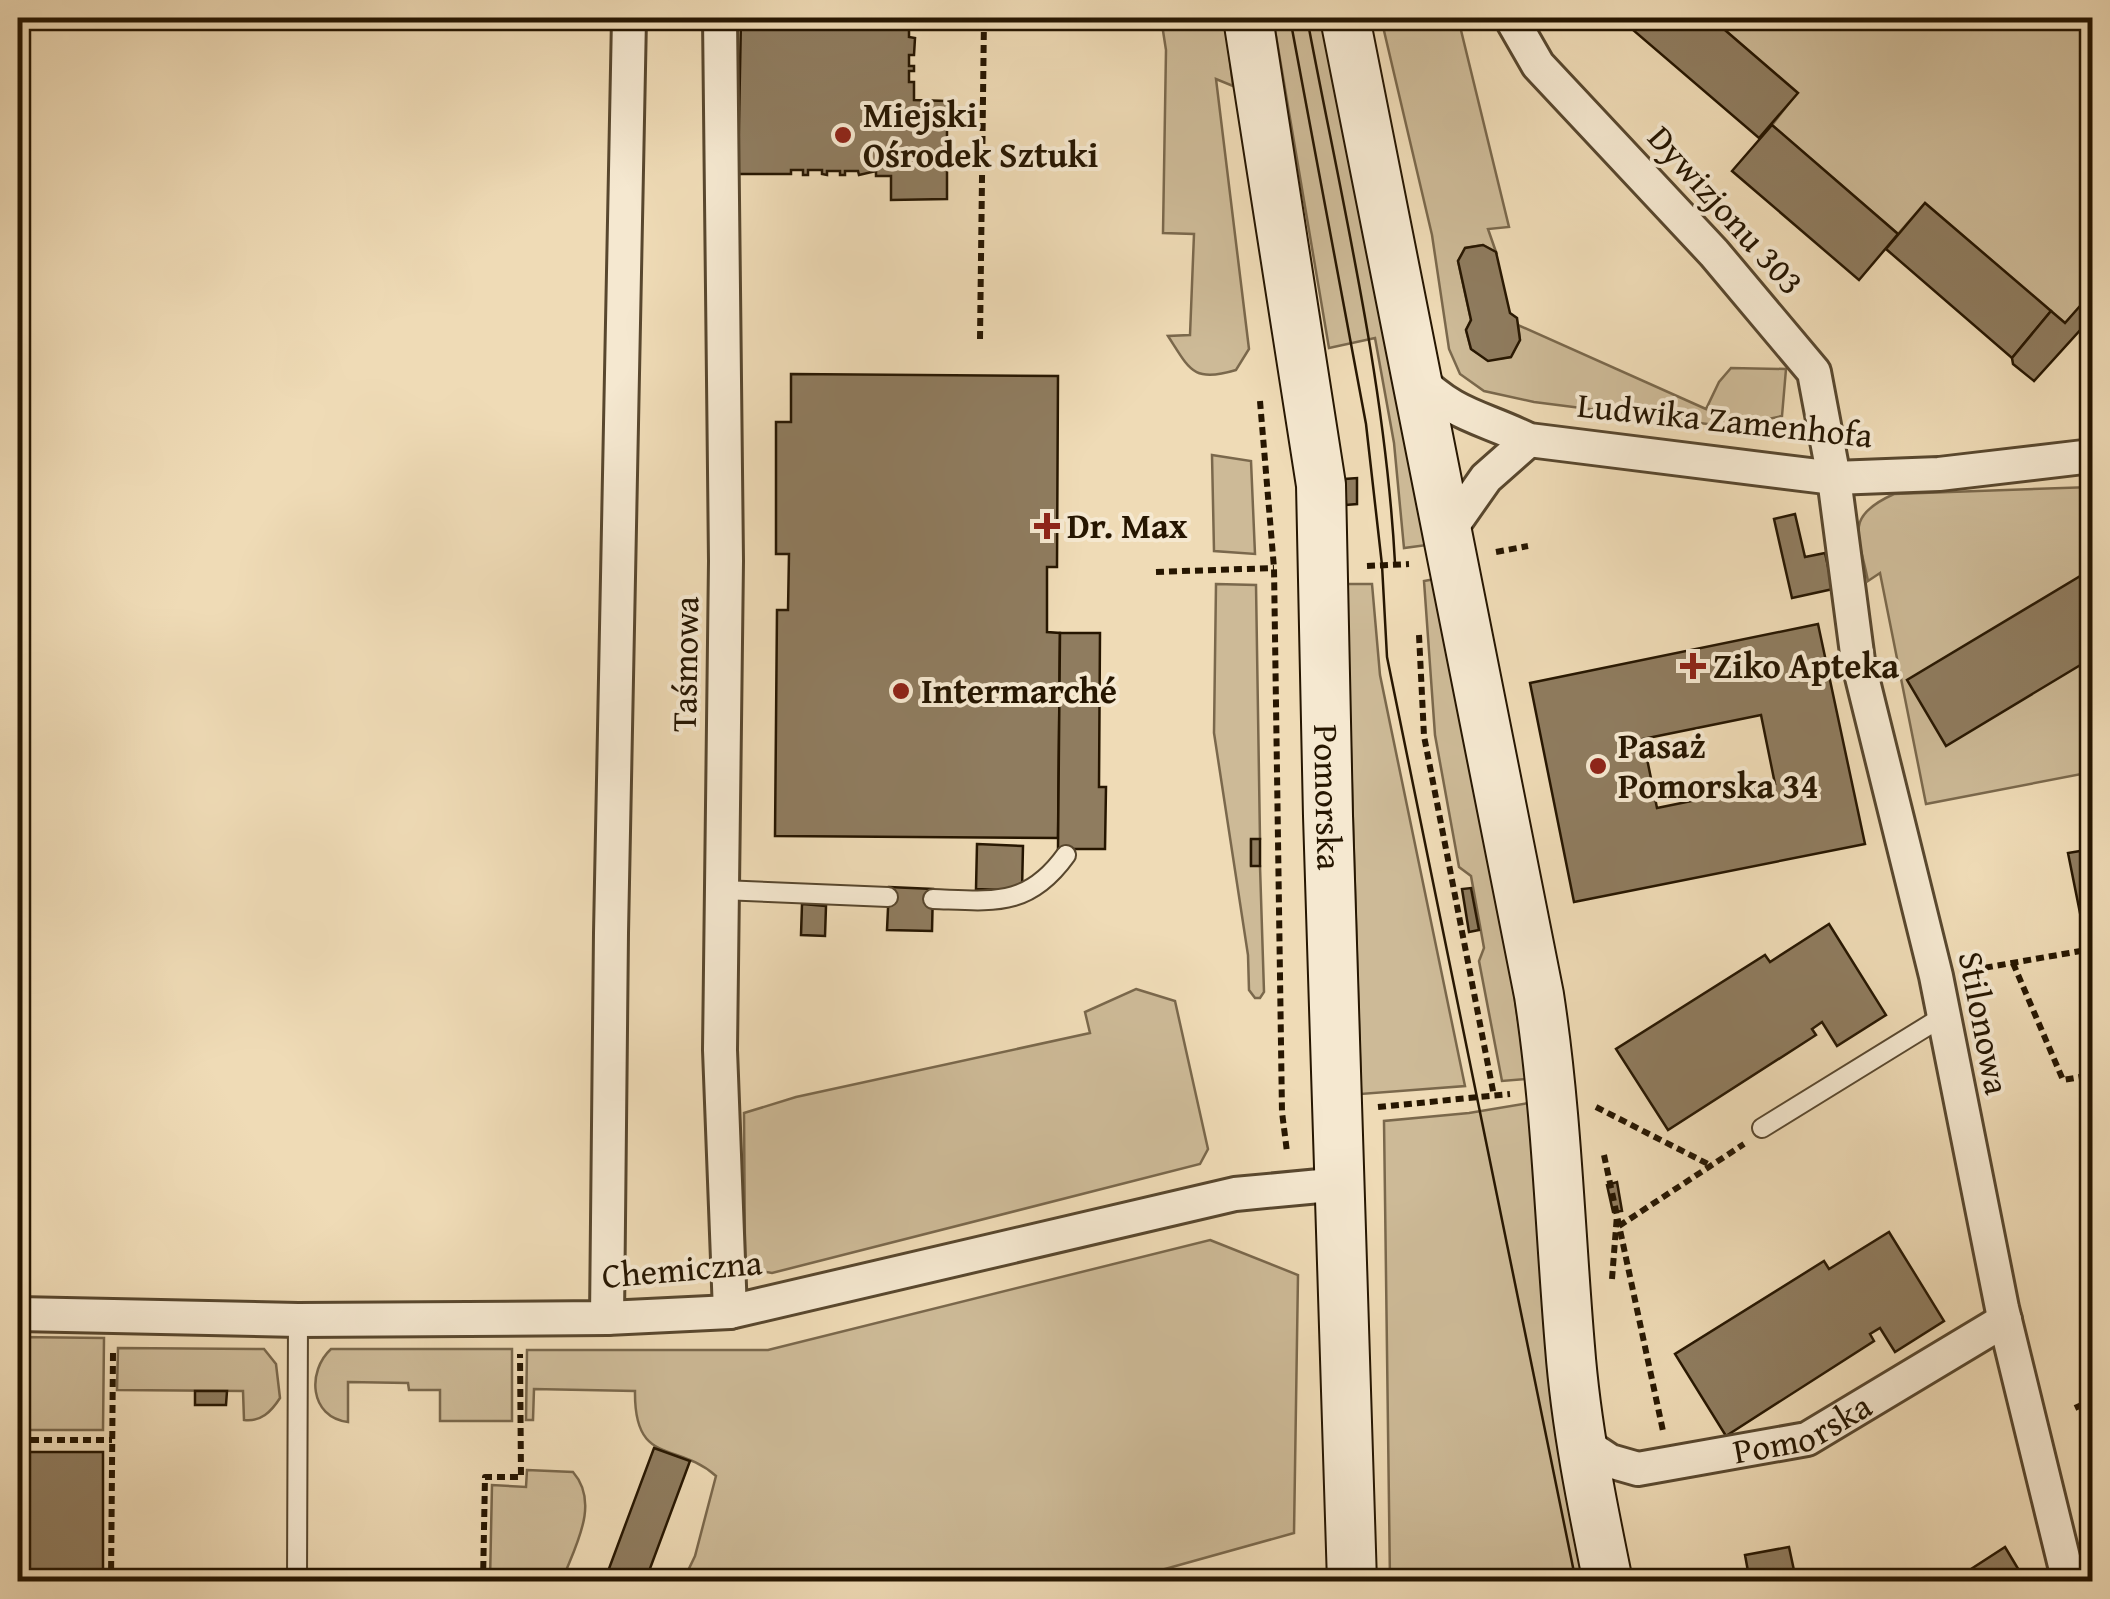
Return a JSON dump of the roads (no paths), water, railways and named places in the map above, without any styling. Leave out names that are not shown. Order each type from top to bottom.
[{"type":"main road","name":"Pomorska","points":[[1248,18],[1321,485],[1352,1582]]},
{"type":"main road","points":[[1345,18],[1546,1042],[1580,1441],[1608,1582]]},
{"type":"street","points":[[607,1318],[611,914],[630,18]]},
{"type":"street","name":"Taśmowa","points":[[720,18],[726,560],[720,1050],[730,1312]]},
{"type":"street","name":"Dywizjonu 303","points":[[1512,18],[1538,65],[1714,253],[1814,372],[1834,478]]},
{"type":"street","name":"Ludwika Zamenhofa","points":[[1414,376],[1456,412],[1529,440],[1834,478],[1939,474],[2092,456]]},
{"type":"street","name":"Ludwika Zamenhofa","points":[[1446,535],[1486,478],[1529,440]]},
{"type":"street","name":"Stilonowa","points":[[1834,478],[1858,661],[1936,976],[2005,1320],[2068,1582]]},
{"type":"street","name":"Chemiczna","points":[[18,1314],[298,1320],[607,1318],[730,1312],[1235,1194],[1341,1184]]},
{"type":"street","name":"Pomorska","points":[[1580,1441],[1610,1461],[1638,1470],[1807,1440],[2005,1320]]},
{"type":"lane","points":[[933,899],[992,901],[1030,892],[1054,872],[1066,855]]},
{"type":"lane","points":[[722,890],[888,897]]},
{"type":"lane","points":[[1762,1128],[1942,1017]]},
{"type":"lane","points":[[297,1582],[298,1320]]},
{"type":"tram line","points":[[1290,18],[1366,424],[1382,565],[1387,657],[1576,1582]]},
{"type":"tram line","points":[[1307,18],[1372,357],[1395,563]]},
{"type":"place","name":"Miejski Ośrodek Sztuki","points":[[843,135]]},
{"type":"place","name":"Dr. Max","points":[[1047,526]]},
{"type":"place","name":"Ziko Apteka","points":[[1693,666]]},
{"type":"place","name":"Intermarché","points":[[901,691]]},
{"type":"place","name":"Pasaż Pomorska 34","points":[[1598,766]]}]
